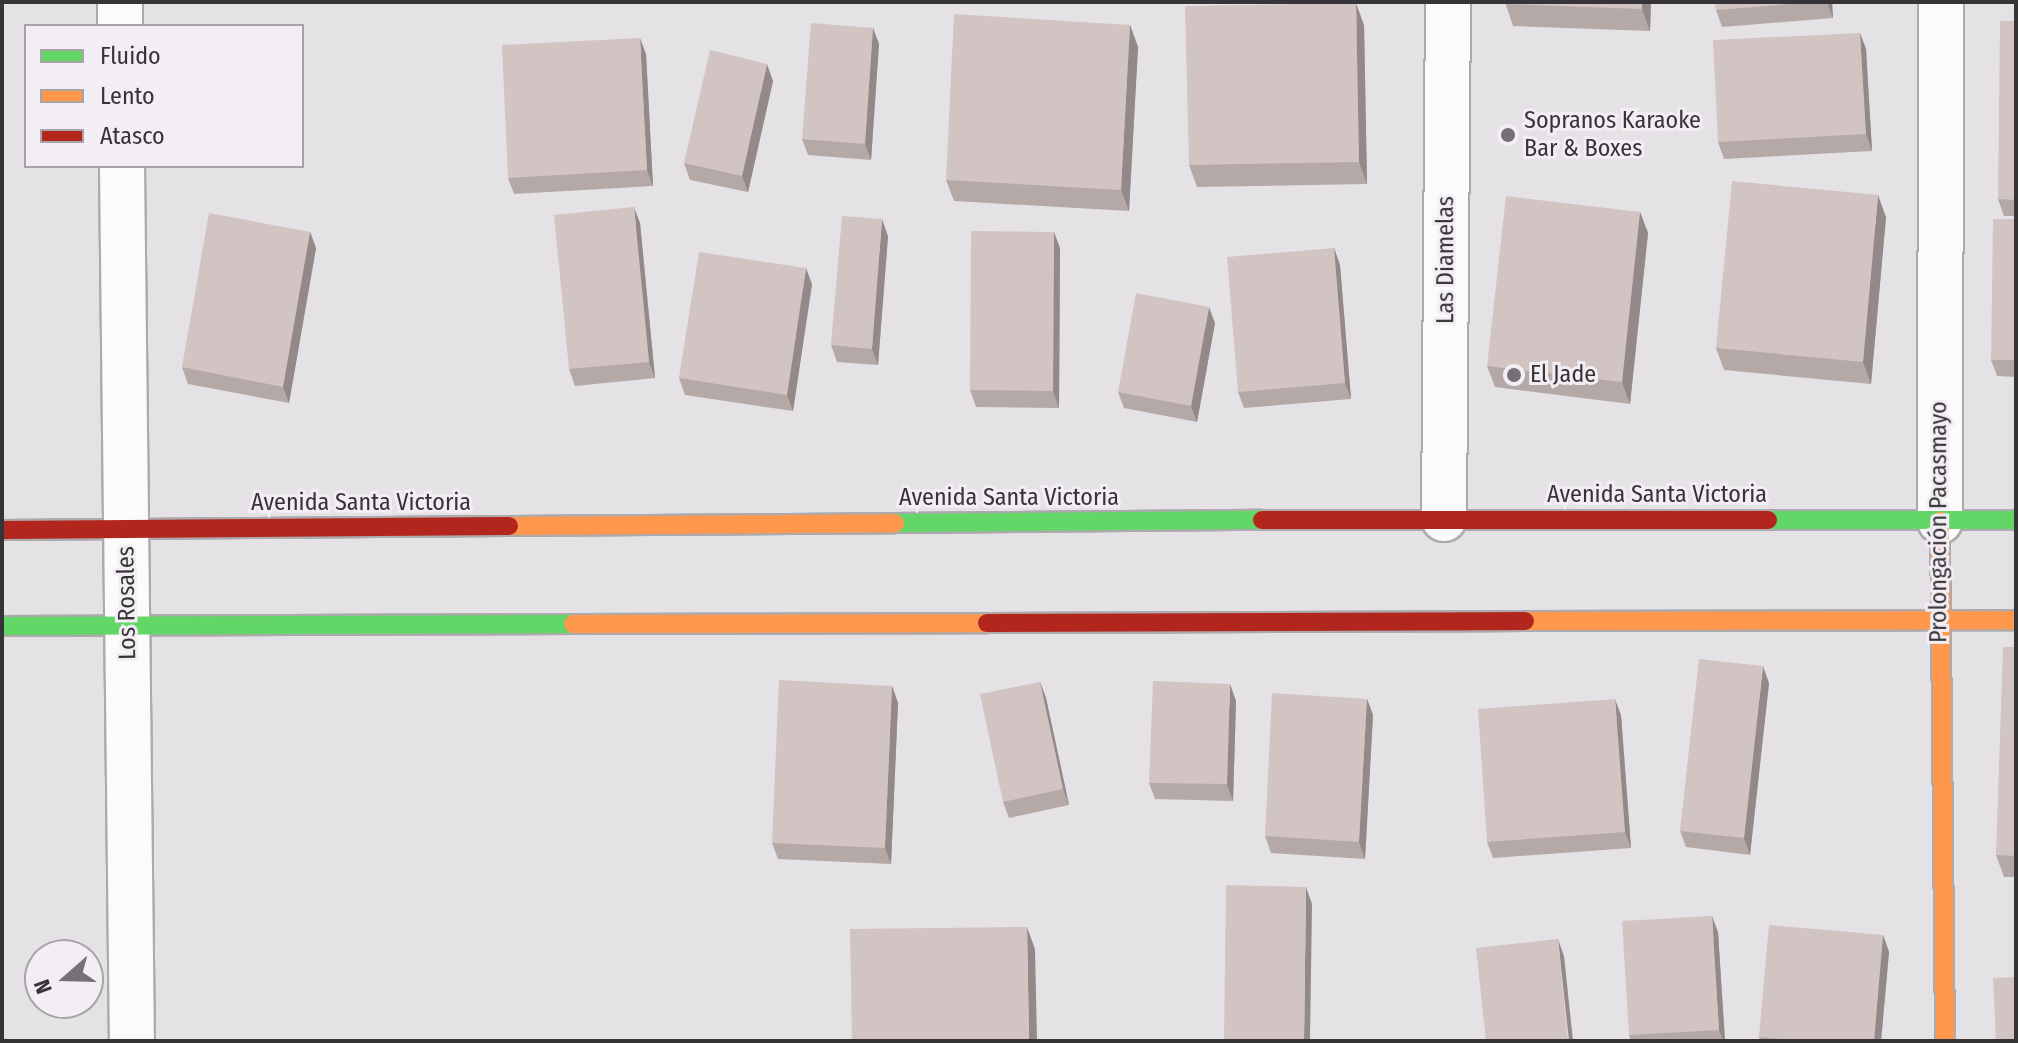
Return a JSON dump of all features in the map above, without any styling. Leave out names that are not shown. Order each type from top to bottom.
[{"type":"main road","name":"Avenida Santa Victoria","points":[[2,530],[1444,519],[2016,520]]},
{"type":"main road","name":"Prolongación Pacasmayo","points":[[1940,521],[1938,620],[1945,1041]]},
{"type":"main road","points":[[2,626],[2016,620]]},
{"type":"street","points":[[120,2],[120,24]]},
{"type":"street","name":"Las Diamelas","points":[[1444,519],[1448,2]]},
{"type":"street","name":"Prolongación Pacasmayo","points":[[1940,521],[1941,2]]},
{"type":"street","name":"Los Rosales","points":[[122,168],[132,1041]]},
{"type":"building","points":[[1642,2],[1642,9],[1505,4]]},
{"type":"building","points":[[1715,2],[1817,2],[1716,10]]},
{"type":"building","points":[[1356,3],[1359,162],[1189,165],[1185,6]]},
{"type":"building","points":[[954,14],[1130,25],[1121,190],[946,180]]},
{"type":"building","points":[[2000,21],[2016,21],[2016,200],[1998,199]]},
{"type":"building","points":[[811,23],[873,28],[865,144],[802,139]]},
{"type":"building","points":[[1860,33],[1866,134],[1718,142],[1713,40]]},
{"type":"building","points":[[640,38],[647,170],[508,178],[502,45]]},
{"type":"building","points":[[710,50],[767,64],[742,176],[684,163]]},
{"type":"building","points":[[1732,181],[1878,195],[1863,362],[1716,348]]},
{"type":"building","points":[[1506,196],[1640,212],[1622,382],[1487,366]]},
{"type":"building","points":[[634,207],[649,362],[569,369],[554,215]]},
{"type":"building","points":[[209,213],[310,232],[283,387],[182,367]]},
{"type":"building","points":[[842,216],[882,219],[872,349],[831,345]]},
{"type":"building","points":[[1993,219],[2016,219],[2016,360],[1991,360]]},
{"type":"building","points":[[971,231],[1054,232],[1053,391],[970,390]]},
{"type":"building","points":[[1334,248],[1345,383],[1238,392],[1227,257]]},
{"type":"building","points":[[699,252],[806,268],[787,395],[679,378]]},
{"type":"building","points":[[1136,293],[1209,307],[1191,406],[1118,392]]},
{"type":"building","points":[[2003,647],[2016,647],[2016,856],[1996,855]]},
{"type":"building","points":[[1699,659],[1763,666],[1744,838],[1680,831]]},
{"type":"building","points":[[779,680],[892,686],[885,848],[772,843]]},
{"type":"building","points":[[1153,681],[1230,684],[1227,784],[1149,783]]},
{"type":"building","points":[[1040,682],[1063,789],[1003,802],[980,694]]},
{"type":"building","points":[[1272,693],[1367,699],[1359,842],[1265,836]]},
{"type":"building","points":[[1615,699],[1625,832],[1487,842],[1478,709]]},
{"type":"building","points":[[1226,885],[1306,887],[1304,1041],[1224,1041]]},
{"type":"building","points":[[1712,916],[1719,1030],[1629,1035],[1622,921]]},
{"type":"building","points":[[1769,925],[1883,935],[1874,1041],[1802,1041],[1759,1037]]},
{"type":"building","points":[[1027,927],[1029,1041],[852,1041],[850,929]]},
{"type":"building","points":[[1558,939],[1568,1041],[1486,1041],[1476,948]]},
{"type":"building","points":[[2016,977],[2016,1041],[1996,1041],[1993,978]]},
{"type":"traffic: fast","points":[[895,523],[1262,520]]},
{"type":"traffic: fast","points":[[1768,520],[2016,520]]},
{"type":"traffic: fast","points":[[2,626],[573,624]]},
{"type":"traffic: slow","points":[[1940,521],[1945,1041]]},
{"type":"traffic: slow","points":[[509,526],[895,523]]},
{"type":"traffic: slow","points":[[1525,621],[2016,620]]},
{"type":"traffic: slow","points":[[573,624],[987,623]]},
{"type":"traffic: jam","points":[[1262,520],[1768,520]]},
{"type":"traffic: jam","points":[[2,530],[509,526]]},
{"type":"traffic: jam","points":[[987,623],[1525,621]]},
{"type":"place","name":"Sopranos Karaoke Bar & Boxes","points":[[1508,135]]},
{"type":"place","name":"El Jade","points":[[1514,375]]}]
